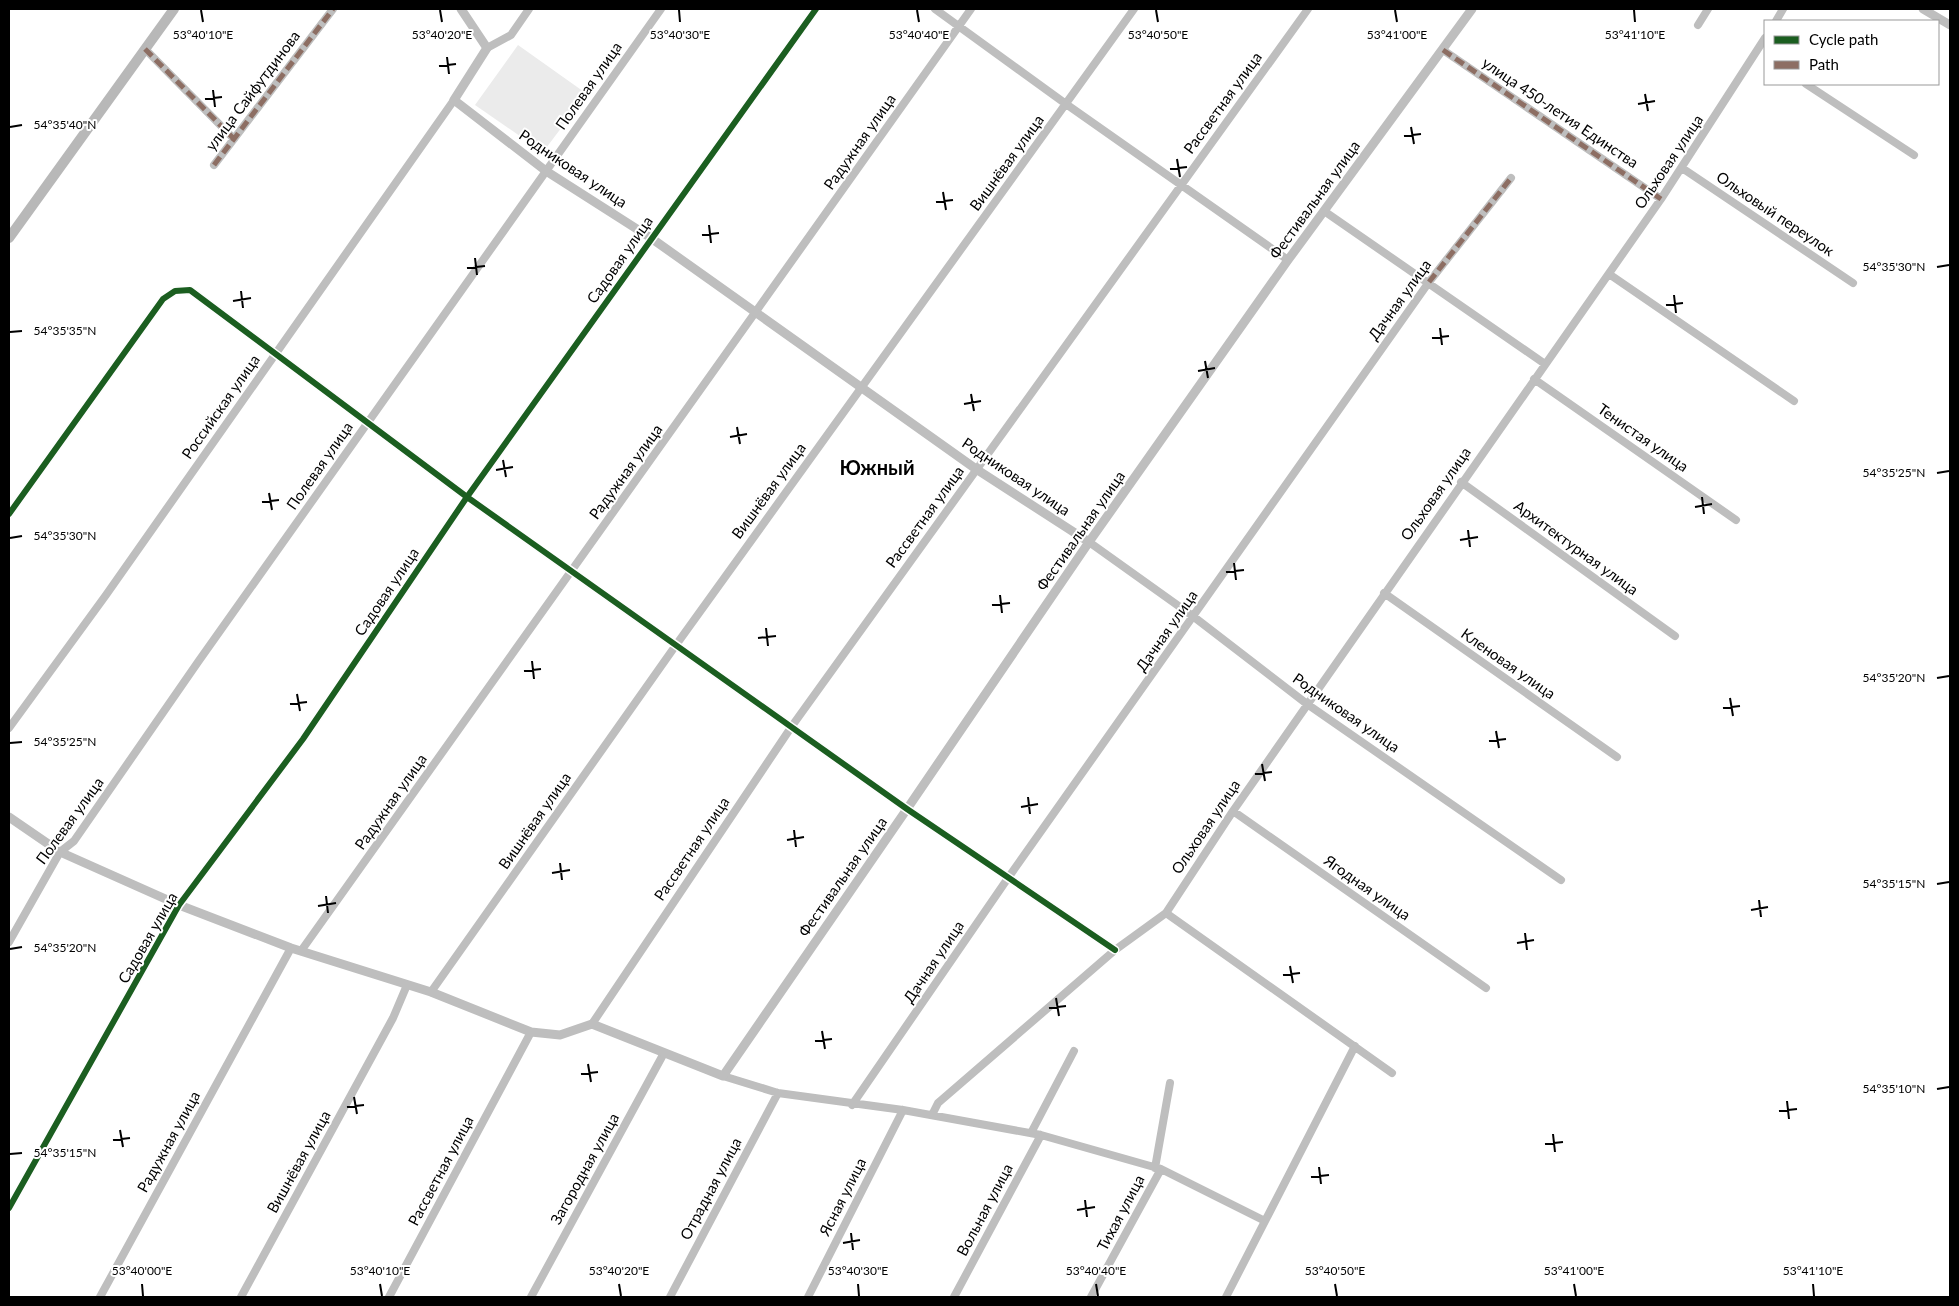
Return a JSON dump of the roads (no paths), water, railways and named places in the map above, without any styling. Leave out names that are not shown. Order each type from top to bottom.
[{"type":"main road","points":[[9,238],[174,9]]},
{"type":"street","name":"улица Сайфутдинова","points":[[214,165],[333,9]]},
{"type":"street","points":[[461,9],[488,48]]},
{"type":"street","name":"Российская улица","points":[[9,728],[106,596],[454,100],[488,48],[511,35],[529,9]]},
{"type":"street","name":"Полевая улица","points":[[9,942],[60,852],[74,841],[661,9]]},
{"type":"street","name":"Садовая улица","points":[[9,1208],[179,905],[302,739],[466,497],[816,9]]},
{"type":"street","points":[[935,9],[1066,104],[1288,260]]},
{"type":"street","name":"Радужная улица","points":[[301,951],[972,9]]},
{"type":"street","name":"Вишнёвая улица","points":[[432,992],[676,645],[1134,9]]},
{"type":"street","name":"Рассветная улица","points":[[592,1024],[792,726],[1308,9]]},
{"type":"street","name":"Фестивальная улица","points":[[723,1076],[908,809],[1089,542],[1288,260],[1472,9]]},
{"type":"street","points":[[1698,25],[1708,9]]},
{"type":"street","points":[[1777,20],[1783,9]]},
{"type":"street","points":[[1923,9],[1950,25]]},
{"type":"street","name":"Ольховая улица","points":[[932,1115],[938,1103],[1115,950],[1166,913],[1233,811],[1307,704],[1661,199],[1764,40]]},
{"type":"street","points":[[145,49],[234,139]]},
{"type":"street","name":"улица 450-летия Единства","points":[[1443,50],[1661,199]]},
{"type":"street","points":[[1757,52],[1764,56]]},
{"type":"street","points":[[1808,85],[1914,156]]},
{"type":"street","name":"Родниковая улица","points":[[454,100],[546,171],[651,238],[756,314],[862,386],[976,469],[1089,542],[1194,617],[1307,704],[1561,880]]},
{"type":"street","name":"Ольховый переулок","points":[[1682,168],[1853,283]]},
{"type":"street","name":"Дачная улица","points":[[852,1105],[1008,878],[1429,282],[1511,178]]},
{"type":"street","points":[[1324,211],[1545,364]]},
{"type":"street","points":[[1609,274],[1794,401]]},
{"type":"street","points":[[9,514],[163,299],[175,291],[190,290],[274,355],[466,497],[908,809],[1115,950]]},
{"type":"street","name":"Тенистая улица","points":[[1534,379],[1736,520]]},
{"type":"street","name":"Архитектурная улица","points":[[1461,482],[1675,636]]},
{"type":"street","name":"Кленовая улица","points":[[1384,593],[1617,757]]},
{"type":"street","name":"Ягодная улица","points":[[1233,811],[1486,988]]},
{"type":"street","points":[[9,818],[60,852],[179,905],[290,948],[432,992],[531,1032],[560,1035],[592,1024],[723,1076],[778,1093],[852,1105],[903,1110],[1041,1135],[1158,1168],[1265,1221]]},
{"type":"street","points":[[1166,913],[1392,1073]]},
{"type":"street","name":"Радужная улица","points":[[100,1297],[290,948]]},
{"type":"street","name":"Вишнёвая улица","points":[[241,1297],[393,1018],[408,985]]},
{"type":"street","name":"Рассветная улица","points":[[389,1297],[531,1032]]},
{"type":"street","points":[[1226,1297],[1354,1046]]},
{"type":"street","points":[[1031,1133],[1074,1051]]},
{"type":"street","name":"Загородная улица","points":[[531,1297],[664,1053]]},
{"type":"street","name":"Тихая улица","points":[[1091,1297],[1158,1168],[1170,1083]]},
{"type":"street","name":"Отрадная улица","points":[[670,1297],[778,1093]]},
{"type":"street","name":"Ясная улица","points":[[808,1297],[903,1110]]},
{"type":"street","name":"Вольная улица","points":[[954,1297],[1041,1135]]},
{"type":"district","name":"Южный","points":[[877,468]]}]
